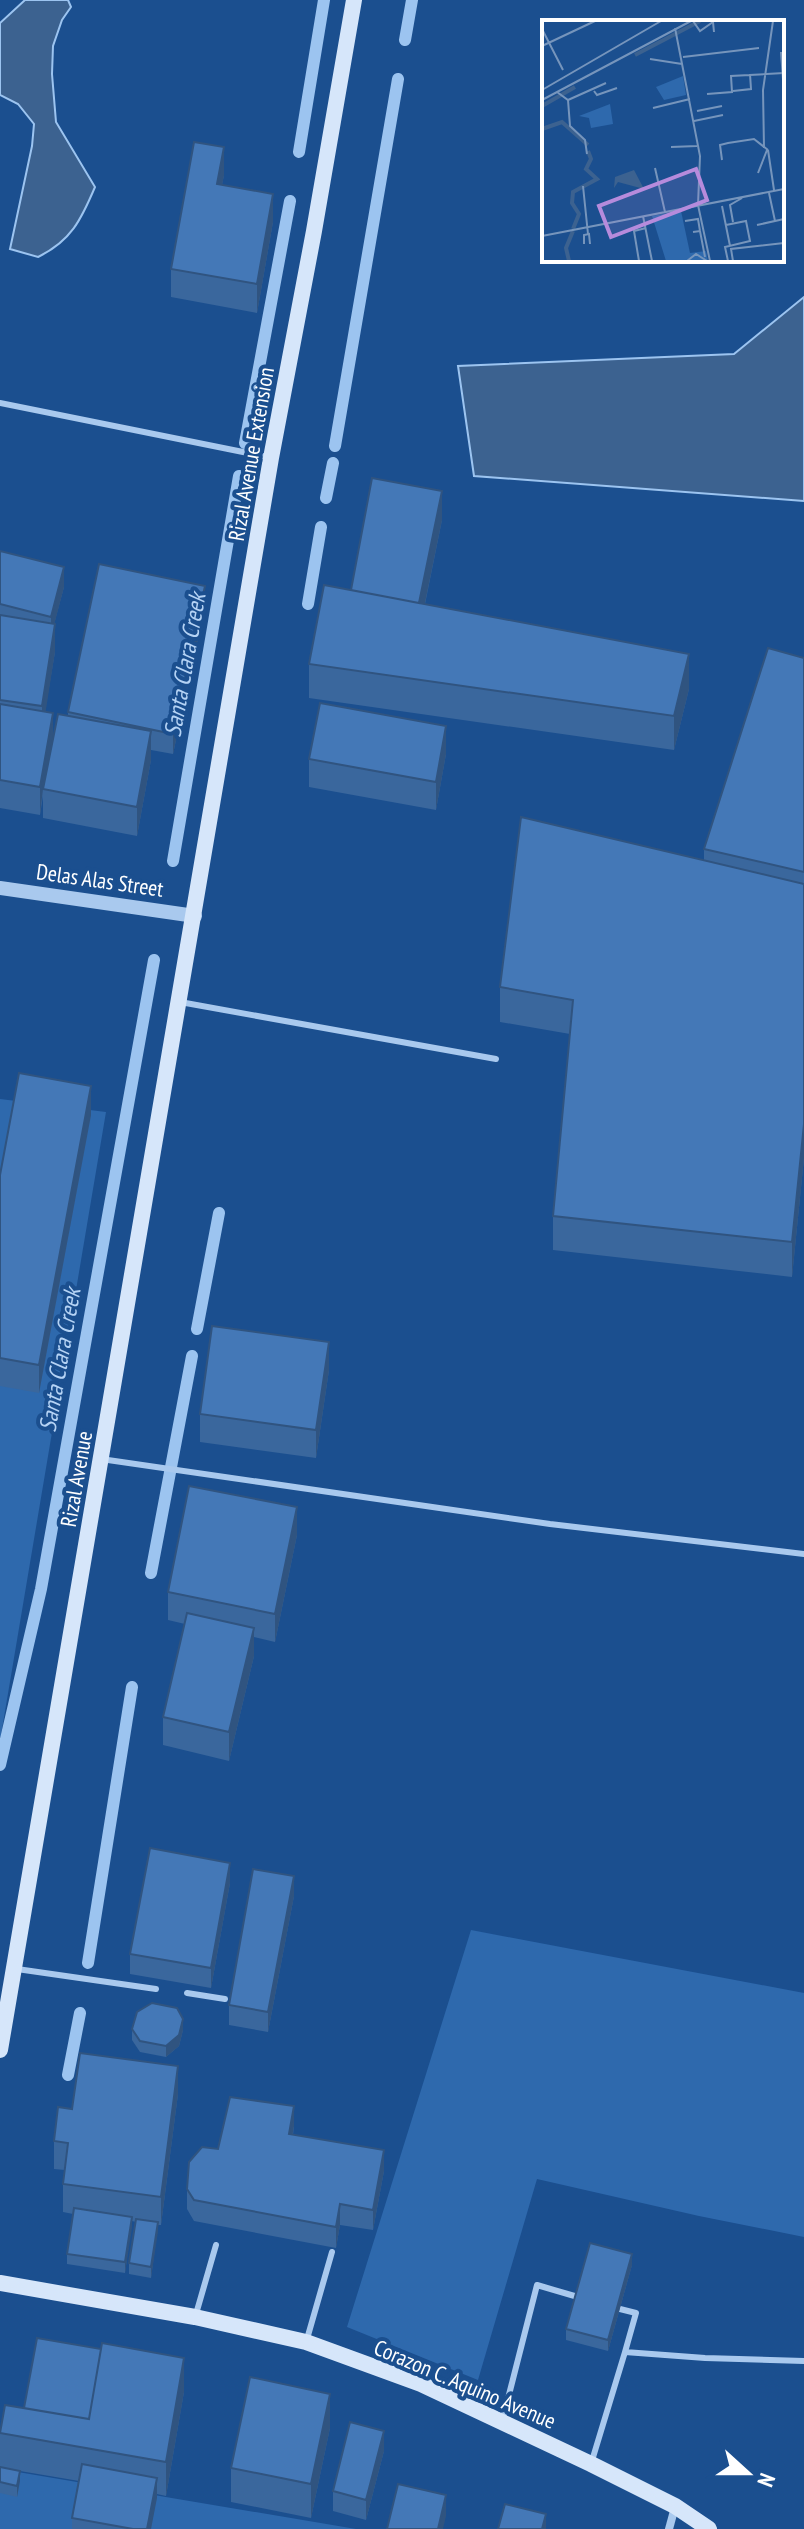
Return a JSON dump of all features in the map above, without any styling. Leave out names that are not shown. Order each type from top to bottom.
[{"type":"main road","name":"Rizal Avenue Extension","points":[[195,916],[271,458],[354,0]]},
{"type":"main road","name":"Rizal Avenue","points":[[0,2050],[195,916]]},
{"type":"main road","name":"Corazon C. Aquino Avenue","points":[[0,2283],[195,2317],[306,2342],[421,2384],[675,2506],[709,2529]]},
{"type":"street","name":"Delas Alas Street","points":[[0,888],[195,916]]},
{"type":"street","points":[[669,2529],[675,2506]]},
{"type":"lane","points":[[0,403],[271,458]]},
{"type":"lane","points":[[180,1002],[496,1059]]},
{"type":"lane","points":[[101,1459],[550,1524],[804,1554]]},
{"type":"lane","points":[[14,1968],[156,1989]]},
{"type":"lane","points":[[187,1993],[225,1999]]},
{"type":"lane","points":[[195,2317],[216,2245]]},
{"type":"lane","points":[[306,2342],[332,2252]]},
{"type":"lane","points":[[502,2422],[537,2285],[578,2297]]},
{"type":"lane","points":[[591,2464],[636,2313],[620,2309]]},
{"type":"lane","points":[[625,2352],[804,2361]]},
{"type":"shaded area","points":[[25,0],[68,0],[71,7],[62,20],[53,46],[56,122],[95,187],[85,210],[67,237],[38,257],[10,249],[34,124],[18,104],[0,95],[0,23]]},
{"type":"shaded area","points":[[804,297],[804,501],[474,476],[458,366],[734,354]]},
{"type":"shaded area","points":[[0,1099],[106,1112],[0,1741]]},
{"type":"shaded area","points":[[471,1930],[804,1993],[804,2237],[537,2179],[478,2380],[347,2327]]},
{"type":"shaded area","points":[[0,2469],[356,2529],[0,2529]]},
{"type":"building","points":[[194,142],[224,147],[217,184],[273,194],[257,284],[171,269]]},
{"type":"building","points":[[372,478],[442,491],[419,603],[351,590]]},
{"type":"building","points":[[0,551],[64,567],[51,617],[0,604]]},
{"type":"building","points":[[99,564],[205,586],[173,734],[68,712]]},
{"type":"building","points":[[324,585],[689,654],[674,716],[309,664]]},
{"type":"building","points":[[0,615],[55,624],[42,706],[0,700]]},
{"type":"building","points":[[768,648],[804,658],[804,872],[704,849]]},
{"type":"building","points":[[320,703],[446,726],[436,782],[309,759]]},
{"type":"building","points":[[0,704],[53,713],[40,787],[0,780]]},
{"type":"building","points":[[58,714],[151,731],[137,807],[43,789]]},
{"type":"building","points":[[521,817],[804,884],[804,1124],[792,1242],[553,1216],[573,1000],[500,987]]},
{"type":"building","points":[[19,1073],[91,1086],[39,1365],[0,1358],[0,1175]]},
{"type":"building","points":[[212,1326],[329,1342],[316,1430],[200,1414]]},
{"type":"building","points":[[189,1486],[297,1507],[275,1614],[168,1592]]},
{"type":"building","points":[[187,1613],[254,1628],[229,1732],[163,1717]]},
{"type":"building","points":[[150,1848],[230,1863],[211,1968],[130,1954]]},
{"type":"building","points":[[253,1869],[294,1876],[268,2012],[229,2005]]},
{"type":"building","points":[[152,2003],[177,2008],[183,2019],[179,2035],[166,2046],[140,2041],[132,2029],[137,2012]]},
{"type":"building","points":[[80,2053],[178,2066],[161,2197],[63,2184],[68,2143],[54,2141],[58,2107],[72,2109]]},
{"type":"building","points":[[230,2097],[294,2106],[289,2134],[384,2150],[373,2210],[340,2204],[336,2227],[194,2200],[187,2189],[189,2162],[202,2147],[218,2149]]},
{"type":"building","points":[[74,2208],[132,2217],[125,2262],[67,2254]]},
{"type":"building","points":[[136,2219],[158,2222],[151,2267],[129,2263]]},
{"type":"building","points":[[590,2243],[632,2254],[608,2340],[566,2329]]},
{"type":"building","points":[[37,2338],[101,2349],[89,2419],[24,2408]]},
{"type":"building","points":[[102,2343],[184,2358],[166,2462],[0,2433],[5,2405],[89,2419]]},
{"type":"building","points":[[250,2377],[330,2394],[311,2484],[231,2468]]},
{"type":"building","points":[[350,2422],[384,2431],[366,2500],[333,2491]]},
{"type":"building","points":[[82,2464],[157,2478],[147,2529],[72,2518]]},
{"type":"building","points":[[0,2467],[20,2471],[17,2486],[0,2482]]},
{"type":"building","points":[[398,2484],[446,2495],[438,2529],[387,2529]]},
{"type":"building","points":[[505,2504],[546,2514],[542,2529],[498,2529]]},
{"type":"waterway","name":"Santa Clara Creek","points":[[299,152],[324,0]]},
{"type":"waterway","points":[[405,40],[412,0]]},
{"type":"waterway","points":[[335,446],[398,79]]},
{"type":"waterway","name":"Santa Clara Creek","points":[[245,443],[290,201]]},
{"type":"waterway","points":[[326,498],[333,463]]},
{"type":"waterway","name":"Santa Clara Creek","points":[[173,861],[239,476]]},
{"type":"waterway","points":[[308,604],[321,527]]},
{"type":"waterway","name":"Santa Clara Creek","points":[[0,1765],[41,1589],[154,960]]},
{"type":"waterway","points":[[197,1329],[219,1213]]},
{"type":"waterway","points":[[151,1573],[192,1356]]},
{"type":"waterway","points":[[88,1963],[132,1687]]},
{"type":"waterway","points":[[68,2075],[80,2013]]}]
